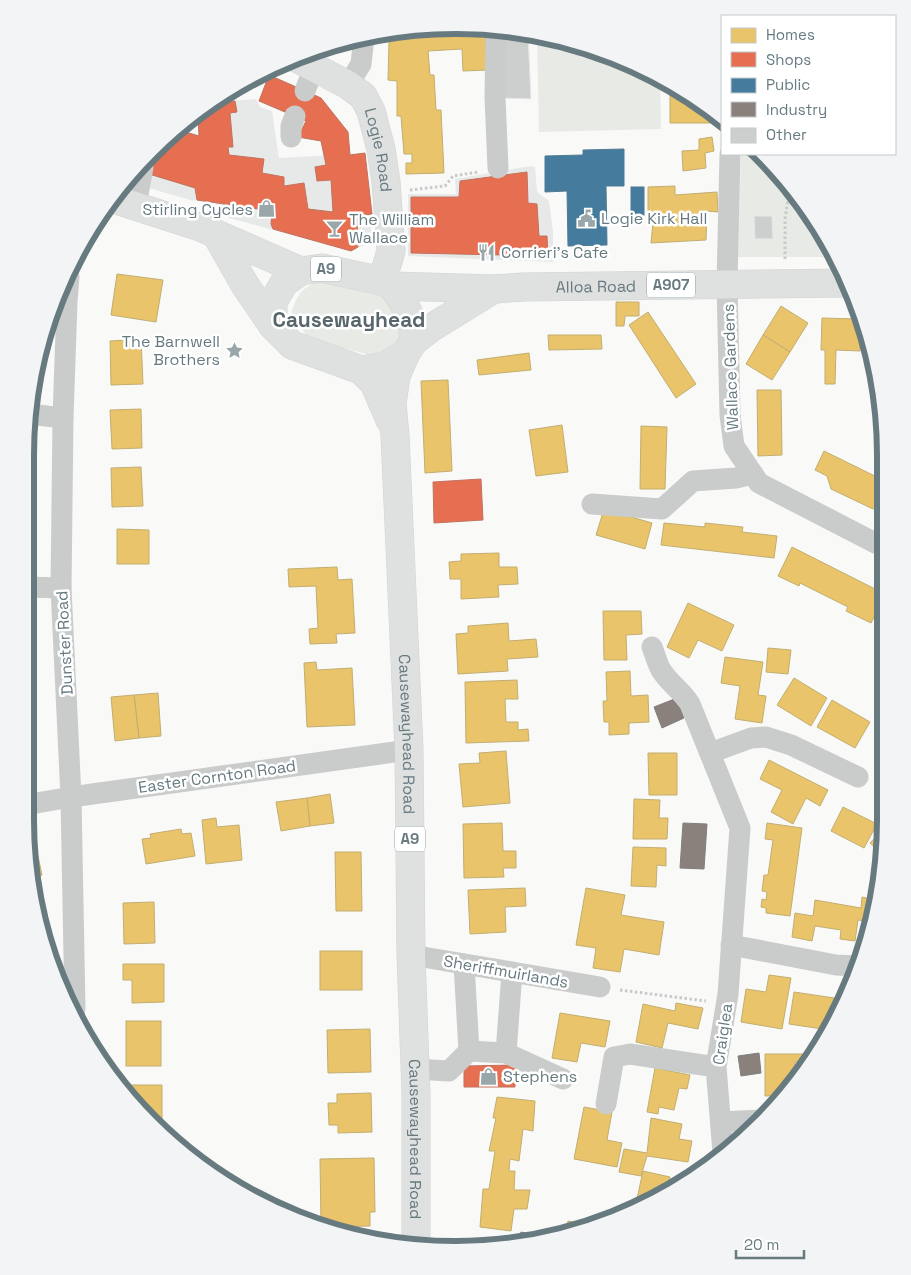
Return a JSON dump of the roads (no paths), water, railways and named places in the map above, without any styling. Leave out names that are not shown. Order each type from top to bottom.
[{"type":"main road","name":"Logie Road","points":[[305,72],[348,85],[362,96],[371,111],[381,150],[387,192],[391,251],[387,284]]},
{"type":"main road","name":"A9","points":[[126,203],[200,227],[301,271]]},
{"type":"main road","points":[[216,234],[245,285],[273,326],[292,345],[361,370],[386,366],[410,347],[412,320],[404,302],[387,284]]},
{"type":"main road","name":"A9","points":[[273,326],[273,302],[284,283],[301,271],[322,268],[387,284]]},
{"type":"main road","name":"Alloa Road","points":[[387,284],[494,290],[524,287],[840,283]]},
{"type":"main road","name":"Alloa Road","points":[[410,347],[431,328],[494,290]]},
{"type":"main road","name":"Causewayhead Road","points":[[410,347],[396,376],[392,404],[409,750],[416,1239]]},
{"type":"main road","name":"Causewayhead Road","points":[[361,370],[374,383],[395,435]]},
{"type":"street","points":[[496,36],[495,97],[498,168]]},
{"type":"street","points":[[348,85],[361,64],[363,44]]},
{"type":"street","points":[[291,138],[291,126],[295,116]]},
{"type":"street","name":"Wallace Gardens","points":[[730,155],[727,284],[730,415],[734,446],[759,483],[877,544]]},
{"type":"street","points":[[126,203],[138,177]]},
{"type":"street","name":"Dunster Road","points":[[68,290],[63,418],[62,588],[71,797],[75,1001]]},
{"type":"street","points":[[36,415],[63,418]]},
{"type":"street","points":[[592,504],[662,509],[693,481],[736,478],[752,474]]},
{"type":"street","points":[[34,587],[62,588]]},
{"type":"street","name":"Craiglea","points":[[652,647],[660,669],[672,684],[684,694],[690,704],[740,828],[726,1004],[716,1067],[723,1146]]},
{"type":"street","points":[[710,752],[751,738],[766,737],[791,745],[858,778]]},
{"type":"street","name":"Easter Cornton Road","points":[[34,803],[409,750]]},
{"type":"street","points":[[731,945],[836,965],[851,966]]},
{"type":"street","name":"Sheriffmuirlands","points":[[411,955],[600,987]]},
{"type":"street","points":[[464,964],[469,1051]]},
{"type":"street","points":[[506,1053],[512,972]]},
{"type":"street","points":[[415,1069],[449,1071],[469,1051],[506,1053],[563,1079]]},
{"type":"street","points":[[606,1104],[614,1057],[630,1054],[716,1067]]},
{"type":"street","points":[[721,1122],[751,1120]]},
{"type":"place","name":"Stirling Cycles","points":[[267,209]]},
{"type":"place","name":"Logie Kirk Hall","points":[[587,218]]},
{"type":"place","name":"The William Wallace","points":[[335,228]]},
{"type":"place","name":"Corrieri's Cafe","points":[[487,252]]},
{"type":"place","name":"The Barnwell Brothers","points":[[234,350]]},
{"type":"place","name":"Stephens","points":[[489,1076]]},
{"type":"district","name":"Causewayhead","points":[[349,320]]}]
